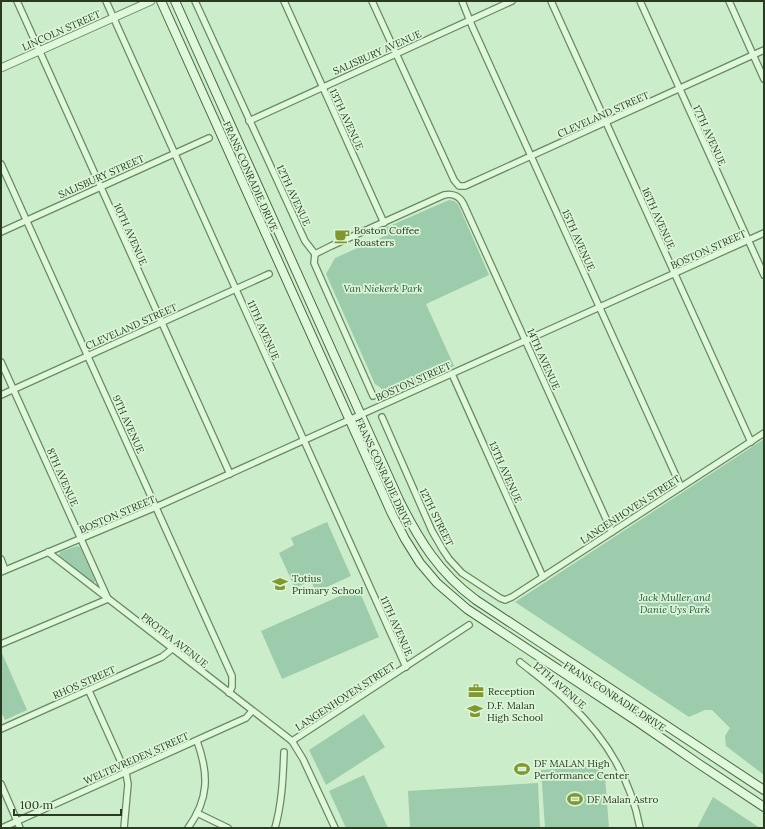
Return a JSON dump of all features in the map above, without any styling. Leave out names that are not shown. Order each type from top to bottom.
[{"type":"main road","name":"FRANS CONRADIE DRIVE","points":[[161,1],[404,539],[420,563],[443,589],[474,615],[638,722],[764,807]]},
{"type":"main road","name":"FRANS CONRADIE DRIVE","points":[[175,1],[361,415],[416,533],[432,558],[445,574],[483,606],[764,790]]},
{"type":"street","name":"10TH AVENUE","points":[[17,1],[230,474]]},
{"type":"street","name":"11TH AVENUE","points":[[106,1],[406,667]]},
{"type":"street","name":"LINCOLN STREET","points":[[1,68],[151,1]]},
{"type":"street","name":"12TH AVENUE","points":[[195,1],[249,121],[306,241],[315,254],[314,263],[373,396]]},
{"type":"street","name":"13TH AVENUE","points":[[284,1],[384,222]]},
{"type":"street","points":[[372,1],[396,54]]},
{"type":"street","name":"15TH AVENUE","points":[[462,1],[681,487]]},
{"type":"street","name":"SALISBURY AVENUE","points":[[249,121],[512,1]]},
{"type":"street","name":"16TH AVENUE","points":[[551,1],[751,442]]},
{"type":"street","name":"17TH AVENUE","points":[[640,1],[764,276]]},
{"type":"street","points":[[729,1],[764,79]]},
{"type":"street","name":"CLEVELAND STREET","points":[[396,54],[454,180],[459,186],[465,186],[764,50]]},
{"type":"street","name":"SALISBURY STREET","points":[[1,232],[209,138]]},
{"type":"street","name":"9TH AVENUE","points":[[1,164],[232,676],[232,687],[229,693]]},
{"type":"street","name":"14TH AVENUE","points":[[384,222],[444,195],[452,194],[463,203],[612,532]]},
{"type":"street","points":[[315,254],[384,222]]},
{"type":"street","name":"BOSTON STREET","points":[[3,571],[156,507],[764,233]]},
{"type":"street","name":"CLEVELAND STREET","points":[[1,395],[269,274]]},
{"type":"street","name":"8TH AVENUE","points":[[1,362],[108,599]]},
{"type":"street","name":"13TH AVENUE","points":[[452,374],[543,577]]},
{"type":"street","name":"12TH STREET","points":[[382,417],[432,531],[449,560],[462,573],[500,598],[506,599]]},
{"type":"street","name":"LANGENHOVEN STREET","points":[[506,599],[512,597],[764,433]]},
{"type":"street","name":"PROTEA AVENUE","points":[[48,552],[292,741]]},
{"type":"street","points":[[1,560],[3,571]]},
{"type":"street","points":[[1,644],[108,599]]},
{"type":"street","name":"LANGENHOVEN STREET","points":[[336,828],[304,762],[292,741],[470,625]]},
{"type":"street","name":"RHOS STREET","points":[[1,729],[89,691],[162,657],[172,649]]},
{"type":"street","name":"12TH AVENUE","points":[[520,662],[569,702],[592,726],[613,755],[629,789],[640,828]]},
{"type":"street","points":[[89,691],[126,773],[128,784],[124,828]]},
{"type":"street","name":"WELTEVREDEN STREET","points":[[2,828],[241,721],[246,718],[252,710]]},
{"type":"street","points":[[188,828],[197,814],[203,797],[205,780],[204,763],[197,741]]},
{"type":"street","points":[[275,828],[280,809],[284,752]]},
{"type":"street","points":[[1,784],[20,828]]},
{"type":"street","points":[[197,814],[228,828]]},
{"type":"green space","name":"Van Niekerk Park","points":[[449,200],[458,204],[489,275],[426,304],[454,366],[384,398],[381,388],[375,384],[326,274],[335,258],[387,235],[385,228]]},
{"type":"green space","name":"Jack Muller and Danie Uys Park","points":[[764,439],[764,775],[726,746],[725,736],[730,728],[712,710],[705,710],[689,717],[515,602]]},
{"type":"green space","points":[[327,522],[351,576],[316,592],[311,581],[295,588],[279,553],[294,545],[291,538]]},
{"type":"green space","points":[[77,546],[80,547],[95,582],[92,582],[59,555],[60,552]]},
{"type":"green space","points":[[358,588],[379,637],[282,679],[261,631]]},
{"type":"green space","points":[[1,651],[27,710],[5,720],[1,712]]},
{"type":"green space","points":[[364,714],[385,747],[326,785],[309,750]]},
{"type":"green space","name":"DF Malan Astro","points":[[604,765],[609,828],[545,828],[541,770]]},
{"type":"green space","points":[[364,775],[388,828],[346,828],[329,791]]},
{"type":"green space","points":[[538,783],[540,828],[410,828],[408,791]]},
{"type":"green space","points":[[713,797],[760,828],[697,828]]},
{"type":"place","name":"Boston Coffee Roasters","points":[[342,236]]},
{"type":"place","name":"Totius Primary School","points":[[280,584]]},
{"type":"place","name":"Reception","points":[[476,691]]},
{"type":"place","name":"D.F. Malan High School","points":[[475,711]]},
{"type":"place","name":"DF MALAN High Performance Center","points":[[522,769]]},
{"type":"place","name":"DF Malan Astro","points":[[575,799]]}]
